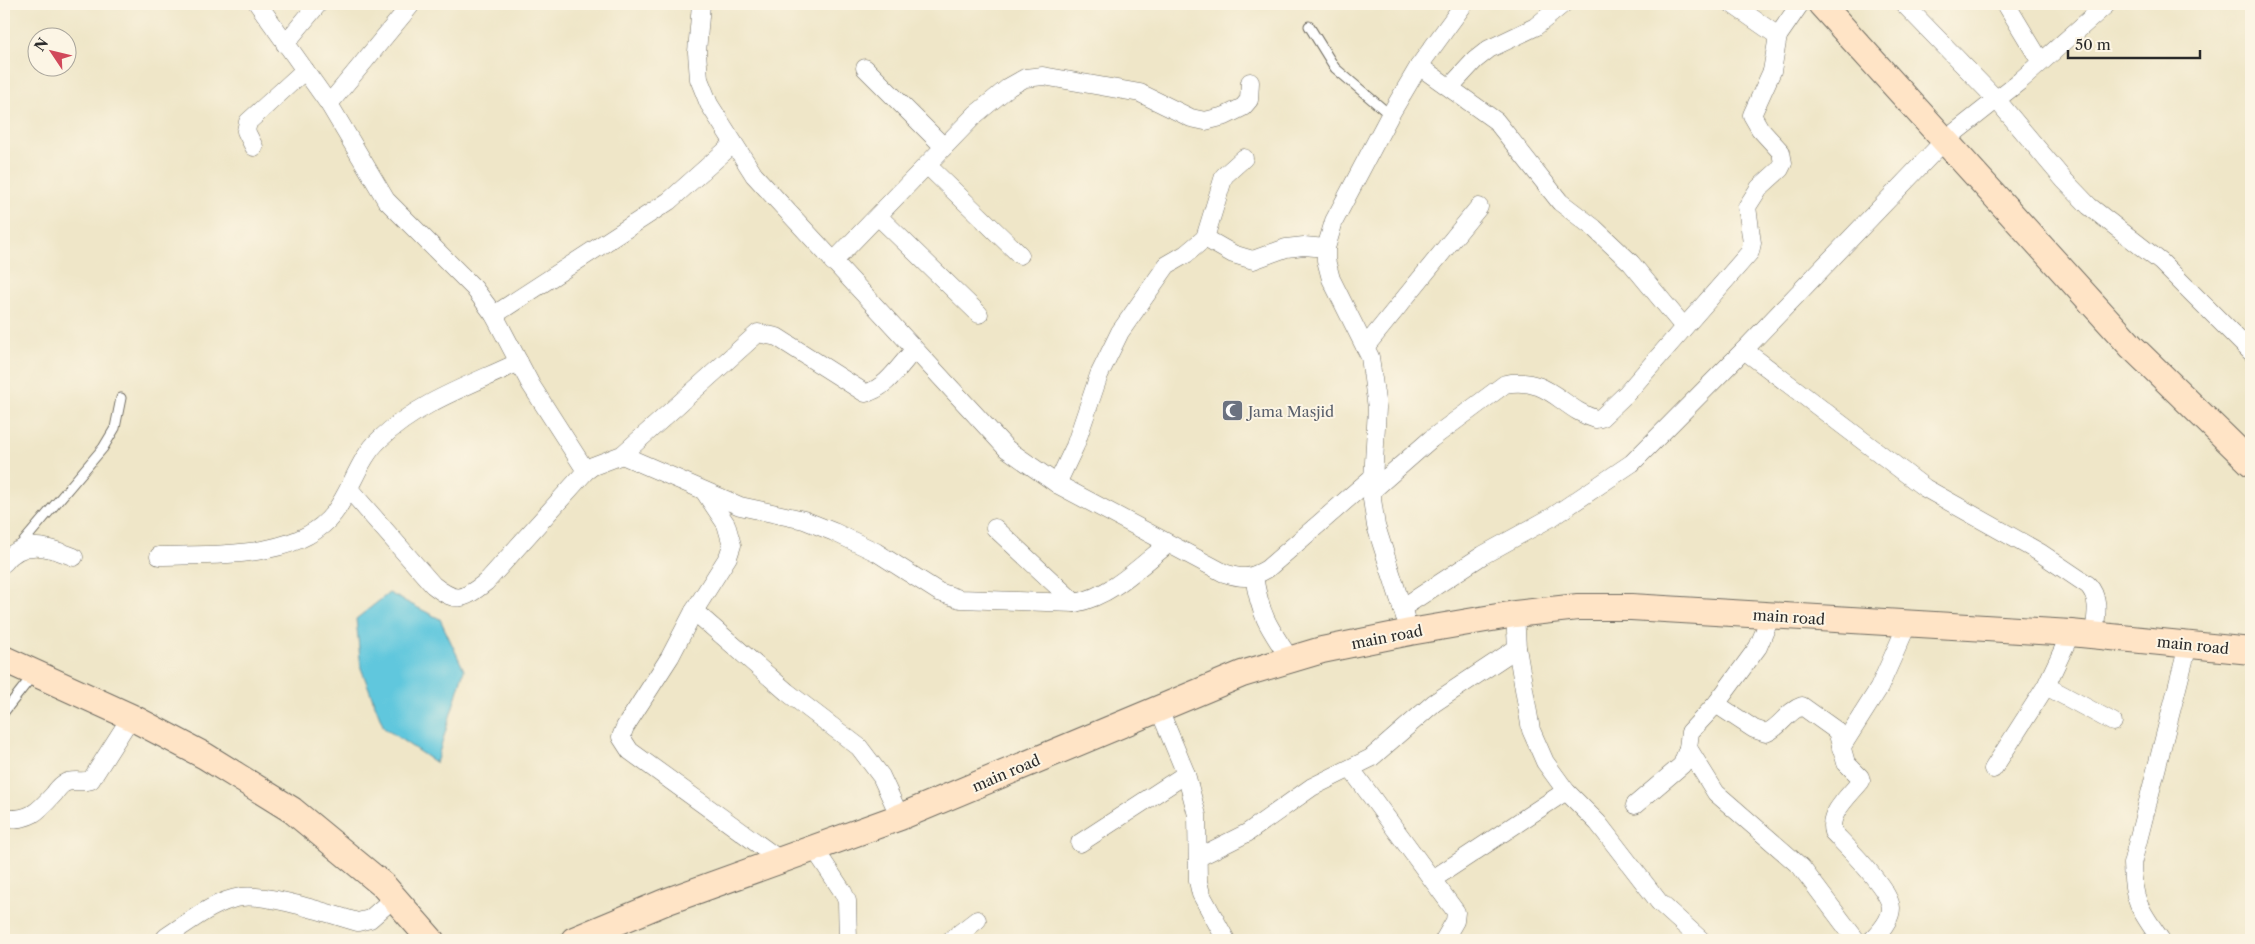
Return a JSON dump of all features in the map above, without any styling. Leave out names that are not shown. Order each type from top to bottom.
[{"type":"main road","points":[[1821,4],[2132,347],[2251,463]]},
{"type":"main road","name":"main road","points":[[574,940],[665,902],[900,817],[1242,674],[1322,650],[1410,632],[1515,614],[1578,607],[1631,607],[1907,625],[2082,633],[2251,651]]},
{"type":"main road","points":[[4,659],[131,717],[205,756],[292,810],[383,885],[431,940]]},
{"type":"street","points":[[258,4],[329,104],[386,200],[474,288],[494,315],[519,362],[586,471]]},
{"type":"street","points":[[285,44],[318,4]]},
{"type":"street","points":[[701,4],[697,52],[699,79],[709,104],[754,175],[1007,449],[1057,484],[1224,573],[1242,579],[1254,577],[1267,569],[1374,482],[1505,384],[1520,381],[1547,389],[1590,418],[1596,420],[1601,418],[1627,393],[1750,252],[1752,243],[1747,207],[1759,188],[1780,170],[1783,163],[1780,152],[1760,129],[1752,115],[1772,71],[1778,36],[1800,4]]},
{"type":"street","points":[[1410,632],[1376,526],[1372,499],[1377,408],[1370,357],[1332,279],[1326,260],[1326,248],[1334,221],[1390,115],[1419,66],[1464,4]]},
{"type":"street","points":[[1450,87],[1475,60],[1489,49],[1535,27],[1563,4]]},
{"type":"street","points":[[1732,4],[1778,36]]},
{"type":"street","points":[[1904,4],[1996,100],[2064,180],[2089,206],[2161,262],[2251,352]]},
{"type":"street","points":[[2006,4],[2041,62]]},
{"type":"street","points":[[1402,608],[1483,555],[1552,518],[1632,463],[1744,350],[1944,141],[1996,100],[2107,4]]},
{"type":"street","points":[[329,104],[410,6]]},
{"type":"street","points":[[1419,66],[1496,121],[1560,202],[1594,228],[1631,263],[1684,327]]},
{"type":"street","points":[[866,68],[944,147]]},
{"type":"street","points":[[254,147],[246,131],[248,122],[305,70]]},
{"type":"street","points":[[834,262],[976,114],[1008,87],[1026,78],[1043,76],[1140,92],[1191,118],[1204,121],[1225,116],[1243,107],[1249,100],[1250,82]]},
{"type":"street","points":[[494,315],[669,201],[733,144]]},
{"type":"street","points":[[1057,484],[1075,446],[1099,376],[1120,332],[1167,264],[1186,254],[1205,238],[1224,176],[1244,158]]},
{"type":"street","points":[[927,165],[1020,255]]},
{"type":"street","points":[[1365,346],[1479,207]]},
{"type":"street","points":[[878,216],[979,314]]},
{"type":"street","points":[[1205,238],[1233,254],[1252,260],[1286,248],[1304,246],[1326,248]]},
{"type":"street","points":[[349,490],[433,585],[447,596],[458,599],[469,595],[486,582],[586,471],[593,466],[622,455],[758,333],[777,338],[865,393],[872,392],[880,386],[914,350]]},
{"type":"street","points":[[1744,350],[1925,488],[2039,552],[2088,585],[2095,592],[2097,603],[2082,633],[1993,769]]},
{"type":"street","points":[[159,556],[204,554],[283,546],[306,537],[322,526],[334,513],[349,490],[363,459],[378,440],[399,422],[427,404],[519,362]]},
{"type":"street","points":[[622,455],[740,506],[804,520],[834,532],[876,552],[939,592],[960,599],[1075,603],[1091,600],[1109,590],[1168,544]]},
{"type":"street","points":[[704,491],[726,524],[732,545],[728,557],[694,611],[670,657],[625,727],[621,737],[630,750],[780,860]]},
{"type":"street","points":[[995,528],[1075,603]]},
{"type":"street","points":[[4,563],[18,550],[46,546],[74,557]]},
{"type":"street","points":[[1254,577],[1259,608],[1265,623],[1290,659]]},
{"type":"street","points":[[694,611],[787,692],[860,747],[881,776],[900,817]]},
{"type":"street","points":[[1515,614],[1517,648],[1532,730],[1545,762],[1566,791],[1598,823],[1659,902],[1698,940]]},
{"type":"street","points":[[1635,804],[1682,765],[1688,748],[1690,732],[1716,704],[1758,648],[1771,616]]},
{"type":"street","points":[[1841,748],[1878,688],[1907,625]]},
{"type":"street","points":[[2161,940],[2138,906],[2132,888],[2132,864],[2188,645]]},
{"type":"street","points":[[1199,857],[1247,833],[1312,787],[1351,770],[1371,758],[1434,703],[1517,648]]},
{"type":"street","points":[[2046,686],[2113,722]]},
{"type":"street","points":[[1716,704],[1754,729],[1766,733],[1773,730],[1794,709],[1802,706],[1807,707],[1837,731],[1846,763],[1860,777],[1861,781],[1834,816],[1831,827],[1833,832],[1872,875],[1888,899],[1891,908],[1883,929],[1872,940]]},
{"type":"street","points":[[1159,709],[1186,774],[1197,815],[1198,881],[1201,894],[1226,940]]},
{"type":"street","points":[[4,819],[22,820],[38,811],[64,783],[70,781],[82,783],[91,780],[131,717]]},
{"type":"street","points":[[1688,748],[1716,793],[1801,867],[1856,940]]},
{"type":"street","points":[[1351,770],[1456,912],[1456,921],[1451,932],[1444,940]]},
{"type":"street","points":[[1080,843],[1186,774]]},
{"type":"street","points":[[1433,879],[1566,791]]},
{"type":"street","points":[[814,848],[847,901],[848,940]]},
{"type":"street","points":[[166,937],[222,903],[242,897],[280,901],[358,922],[370,919],[394,897]]},
{"type":"street","points":[[951,940],[977,920]]},
{"type":"lane","points":[[1309,26],[1335,68],[1390,115]]},
{"type":"lane","points":[[18,550],[103,448],[115,428],[121,398]]},
{"type":"lane","points":[[4,712],[36,672]]},
{"type":"water","points":[[389,593],[440,619],[464,670],[436,763],[384,728],[361,668],[356,619]]},
{"type":"place","name":"Jama Masjid","points":[[1232,411]]}]
